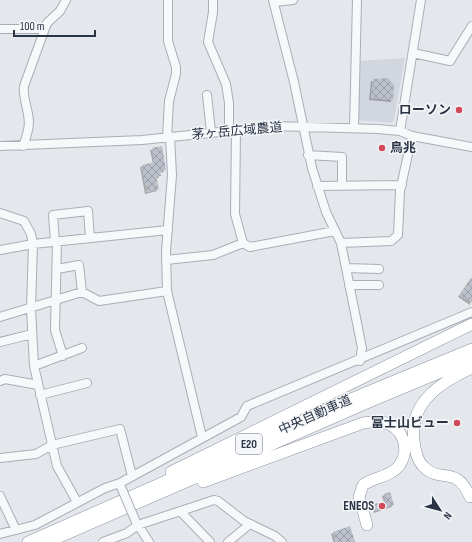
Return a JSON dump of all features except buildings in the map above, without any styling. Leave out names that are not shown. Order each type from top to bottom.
[{"type":"highway","points":[[69,524],[198,458],[472,324]]},
{"type":"highway","name":"中央自動車道","points":[[28,542],[365,393],[472,349]]},
{"type":"highway","name":"中央自動車道","points":[[48,542],[362,404],[472,359]]},
{"type":"highway","points":[[470,497],[464,485],[457,479],[432,472],[424,467],[418,458],[414,436],[415,418],[419,409],[430,394],[447,381],[472,368]]},
{"type":"highway","points":[[97,521],[364,423],[380,421],[387,423],[398,431],[405,443],[405,450],[401,462],[395,470],[363,485],[359,497],[367,525]]},
{"type":"street","points":[[23,146],[29,122],[23,94],[24,86],[44,29],[52,17],[60,11],[66,0]]},
{"type":"street","points":[[168,0],[168,41],[176,67],[176,74],[169,101],[168,136],[172,175],[166,260],[168,291],[202,437]]},
{"type":"street","points":[[213,0],[213,12],[208,42],[226,84],[233,130],[235,214],[244,242],[250,247],[335,231]]},
{"type":"street","points":[[293,0],[273,1],[303,127],[308,155],[326,212],[341,243],[362,348],[360,360]]},
{"type":"street","points":[[354,128],[357,0]]},
{"type":"street","points":[[400,131],[421,0]]},
{"type":"street","points":[[413,53],[450,61],[472,26]]},
{"type":"street","points":[[0,29],[44,29]]},
{"type":"street","points":[[207,95],[211,132]]},
{"type":"street","name":"茅ヶ岳広域農道","points":[[0,146],[142,140],[168,136],[258,129],[271,126],[354,128],[400,131],[412,136],[472,147]]},
{"type":"street","points":[[341,243],[391,241],[398,234],[402,185],[412,136]]},
{"type":"street","points":[[308,155],[342,157],[342,185]]},
{"type":"street","points":[[317,186],[402,185]]},
{"type":"street","points":[[63,356],[56,337],[55,301],[57,269],[56,242],[52,215],[88,211],[90,238]]},
{"type":"street","points":[[0,213],[24,221],[33,244],[31,308],[34,366],[57,466],[77,502]]},
{"type":"street","points":[[0,250],[33,244],[168,230]]},
{"type":"street","points":[[166,260],[212,255],[244,242]]},
{"type":"street","points":[[57,269],[79,266],[82,292]]},
{"type":"street","points":[[346,268],[379,269]]},
{"type":"street","points":[[350,285],[379,285]]},
{"type":"street","points":[[0,317],[82,292],[99,301],[168,291]]},
{"type":"street","points":[[0,534],[35,525],[105,488],[120,485],[132,476],[241,417],[247,406],[472,312]]},
{"type":"street","points":[[0,342],[32,334]]},
{"type":"street","points":[[34,366],[82,348]]},
{"type":"street","points":[[0,381],[5,379],[38,385]]},
{"type":"street","points":[[40,395],[87,382]]},
{"type":"street","points":[[0,458],[36,454],[52,445],[120,429],[132,476]]},
{"type":"street","points":[[120,485],[137,524],[149,542]]},
{"type":"street","points":[[0,496],[16,530]]},
{"type":"street","points":[[102,542],[127,533],[137,524],[214,500],[218,501],[250,524],[282,542]]},
{"type":"street","points":[[180,511],[205,540]]},
{"type":"street","points":[[228,542],[250,524]]},
{"type":"shaded area","points":[[405,58],[394,120],[391,123],[356,120],[357,61]]},
{"type":"place","name":"ローソン","points":[[459,110]]},
{"type":"place","name":"鳥兆","points":[[382,148]]},
{"type":"place","name":"富士山ビュー","points":[[457,423]]},
{"type":"place","name":"ENEOS","points":[[382,506]]}]
